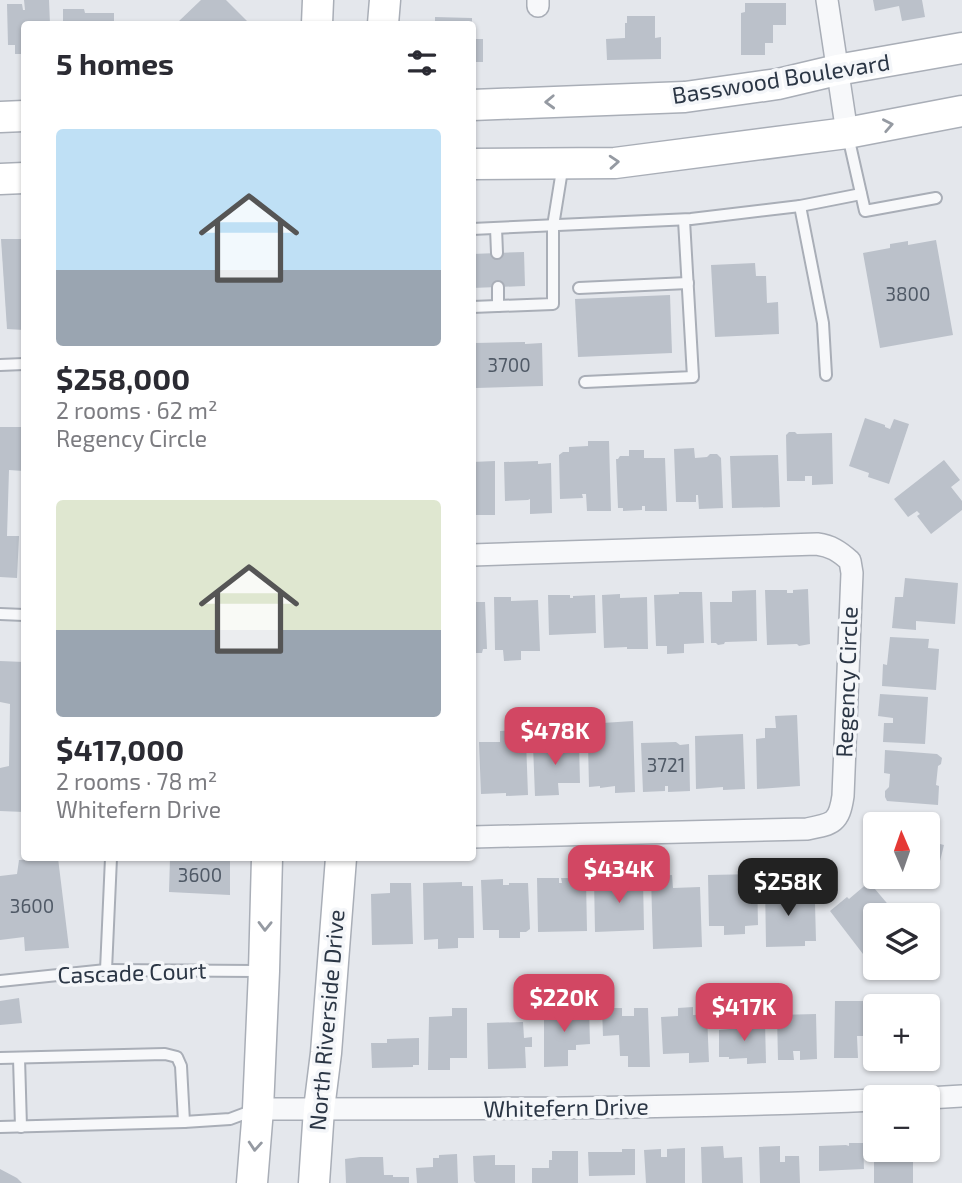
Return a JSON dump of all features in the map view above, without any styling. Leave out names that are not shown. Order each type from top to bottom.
[{"type":"main road","points":[[317,21],[318,0]]},
{"type":"main road","points":[[383,21],[385,0]]},
{"type":"main road","name":"Basswood Boulevard","points":[[476,105],[684,97],[778,84],[836,70],[962,48]]},
{"type":"main road","points":[[476,164],[615,163],[847,134],[962,111]]},
{"type":"main road","points":[[0,117],[21,116]]},
{"type":"main road","points":[[0,179],[21,178]]},
{"type":"main road","points":[[252,1183],[258,1108],[267,861]]},
{"type":"main road","name":"North Riverside Drive","points":[[314,1183],[341,861]]},
{"type":"street","points":[[827,0],[847,134]]},
{"type":"street","name":"Regency Circle","points":[[476,555],[817,544],[838,550],[850,561],[852,573],[843,796],[841,810],[835,821],[807,829],[476,837]]},
{"type":"street","points":[[940,1098],[962,1097]]},
{"type":"street","name":"Whitefern Drive","points":[[258,1108],[475,1110],[863,1101]]},
{"type":"lane","points":[[847,134],[865,211],[936,198]]},
{"type":"lane","points":[[476,307],[553,304],[553,226],[564,163]]},
{"type":"lane","points":[[476,229],[684,220],[800,206],[861,194]]},
{"type":"lane","points":[[800,206],[823,323],[826,375]]},
{"type":"lane","points":[[585,382],[692,377],[684,220]]},
{"type":"lane","points":[[496,228],[497,253]]},
{"type":"lane","points":[[579,288],[688,283]]},
{"type":"lane","points":[[498,287],[498,306]]},
{"type":"lane","points":[[0,365],[21,364]]},
{"type":"lane","points":[[0,614],[21,615]]},
{"type":"lane","points":[[106,970],[111,861]]},
{"type":"lane","name":"Cascade Court","points":[[0,981],[106,970],[264,971]]},
{"type":"lane","points":[[0,1058],[165,1054],[177,1057],[181,1066],[184,1122]]},
{"type":"lane","points":[[19,1058],[21,1127]]},
{"type":"lane","points":[[0,1127],[230,1119],[258,1108]]},
{"type":"building","points":[[24,0],[49,0],[50,21],[21,21],[21,54],[15,54],[15,45],[8,45],[7,4],[22,4],[25,10]]},
{"type":"building","points":[[201,0],[226,0],[247,21],[179,21]]},
{"type":"building","points":[[873,0],[922,0],[925,17],[902,21],[899,6],[875,11]]},
{"type":"building","points":[[745,3],[786,3],[786,25],[773,25],[773,43],[765,43],[765,55],[741,55],[741,13],[745,12]]},
{"type":"building","points":[[63,9],[84,9],[85,13],[114,13],[114,21],[63,21]]},
{"type":"building","points":[[627,16],[655,16],[655,38],[661,37],[661,59],[607,60],[606,39],[625,38]]},
{"type":"building","points":[[435,17],[472,18],[472,21],[435,21]]},
{"type":"building","points":[[476,39],[483,39],[483,62],[476,62]]},
{"type":"building","points":[[1,239],[21,239],[21,330],[7,329]]},
{"type":"building","points":[[936,240],[953,335],[880,348],[863,253],[890,248],[890,244],[908,241],[908,245]]},
{"type":"building","points":[[524,252],[525,286],[476,288],[476,254]]},
{"type":"building","points":[[755,263],[756,276],[766,276],[767,303],[778,302],[779,334],[715,337],[711,265]]},
{"type":"building","points":[[670,295],[672,353],[578,357],[575,299]]},
{"type":"building","points":[[476,343],[542,343],[543,386],[476,388]]},
{"type":"building","points":[[865,418],[890,429],[894,419],[909,424],[889,484],[868,477],[869,473],[849,466]]},
{"type":"building","points":[[0,427],[21,427],[21,471],[9,470],[7,536],[19,536],[17,578],[0,577]]},
{"type":"building","points":[[789,432],[832,433],[833,484],[812,485],[812,476],[805,476],[805,481],[787,481],[786,435]]},
{"type":"building","points":[[588,441],[609,441],[611,511],[587,511],[586,494],[582,494],[583,498],[560,499],[559,455],[569,452],[569,447],[588,446]]},
{"type":"building","points":[[694,448],[695,458],[717,454],[721,458],[723,508],[699,509],[698,495],[696,502],[676,502],[674,449]]},
{"type":"building","points":[[629,450],[644,450],[644,458],[665,458],[667,511],[645,511],[645,506],[642,506],[642,510],[623,511],[623,508],[618,508],[616,459],[629,456]]},
{"type":"building","points":[[778,455],[780,507],[732,508],[730,456]]},
{"type":"building","points":[[944,460],[960,480],[951,487],[962,501],[962,510],[931,534],[917,516],[920,514],[917,511],[908,517],[894,499]]},
{"type":"building","points":[[495,461],[495,515],[476,515],[476,462]]},
{"type":"building","points":[[538,461],[538,464],[551,463],[552,513],[530,514],[530,499],[505,501],[504,462]]},
{"type":"building","points":[[905,578],[958,583],[955,624],[916,621],[916,630],[892,628],[895,597],[903,597]]},
{"type":"building","points":[[808,589],[810,644],[767,645],[765,590],[787,590],[787,593],[793,593],[793,590]]},
{"type":"building","points":[[756,590],[757,641],[725,642],[718,645],[711,643],[710,602],[732,602],[732,591]]},
{"type":"building","points":[[702,592],[704,643],[684,644],[684,653],[667,654],[667,646],[656,646],[654,595]]},
{"type":"building","points":[[620,594],[620,598],[647,597],[648,649],[604,648],[602,595]]},
{"type":"building","points":[[548,595],[570,595],[570,598],[573,598],[595,595],[596,633],[549,635]]},
{"type":"building","points":[[494,597],[511,597],[511,601],[538,600],[540,651],[521,651],[521,660],[504,661],[503,650],[495,650]]},
{"type":"building","points":[[476,602],[485,602],[487,649],[483,649],[482,653],[476,653]]},
{"type":"building","points":[[890,637],[929,639],[928,648],[939,649],[936,690],[882,686],[883,664],[887,665]]},
{"type":"building","points":[[0,661],[21,662],[21,812],[0,811],[0,768],[9,766],[10,704],[0,702]]},
{"type":"building","points":[[880,694],[928,697],[925,744],[883,742],[884,723],[893,723],[893,718],[878,716]]},
{"type":"building","points":[[797,715],[800,786],[757,789],[756,739],[765,738],[765,728],[776,728],[775,716]]},
{"type":"building","points":[[633,721],[635,792],[615,793],[615,786],[589,787],[588,744],[583,744],[583,736],[587,736],[587,724]]},
{"type":"building","points":[[521,730],[521,741],[526,740],[528,795],[481,794],[479,742],[500,742],[500,731]]},
{"type":"building","points":[[743,734],[745,789],[696,789],[695,736]]},
{"type":"building","points":[[676,742],[680,745],[689,744],[690,791],[668,792],[668,786],[665,786],[665,791],[643,792],[641,743]]},
{"type":"building","points":[[579,743],[580,783],[558,783],[559,795],[535,796],[533,745]]},
{"type":"building","points":[[885,750],[937,754],[942,758],[938,766],[936,785],[939,786],[938,805],[887,801],[885,791],[889,787],[890,774],[884,773]]},
{"type":"building","points":[[940,844],[944,845],[940,861]]},
{"type":"building","points":[[19,860],[58,861],[69,948],[25,951],[24,937],[0,940],[0,876],[17,874]]},
{"type":"building","points":[[170,861],[230,861],[230,895],[169,892]]},
{"type":"building","points":[[757,874],[758,925],[745,926],[745,934],[724,935],[724,926],[709,926],[708,875]]},
{"type":"building","points":[[672,875],[673,888],[700,887],[702,947],[653,949],[651,876]]},
{"type":"building","points":[[537,878],[559,878],[559,883],[562,883],[561,878],[586,880],[587,931],[538,932]]},
{"type":"building","points":[[594,878],[643,879],[644,930],[595,932]]},
{"type":"building","points":[[503,879],[503,885],[528,883],[530,929],[520,932],[520,938],[499,938],[499,930],[483,930],[481,880]]},
{"type":"building","points":[[788,881],[788,900],[815,903],[816,941],[805,941],[805,946],[766,947],[765,882]]},
{"type":"building","points":[[462,882],[462,886],[473,886],[474,938],[458,938],[458,948],[438,949],[438,939],[424,940],[423,883]]},
{"type":"building","points":[[390,883],[411,883],[413,944],[372,945],[371,894],[390,893]]},
{"type":"building","points":[[863,887],[875,889],[887,903],[863,903],[863,954],[830,911],[847,897],[849,899]]},
{"type":"building","points":[[19,998],[22,1023],[0,1025],[0,1001]]},
{"type":"building","points":[[835,1001],[863,1001],[863,1036],[857,1036],[858,1058],[834,1058]]},
{"type":"building","points":[[693,1007],[693,1015],[707,1015],[709,1062],[689,1063],[689,1053],[663,1054],[661,1017],[678,1016],[678,1008]]},
{"type":"building","points":[[452,1008],[467,1008],[467,1058],[450,1058],[450,1070],[428,1070],[429,1017],[452,1016]]},
{"type":"building","points":[[544,1008],[589,1008],[590,1044],[576,1045],[576,1050],[568,1050],[568,1066],[544,1067]]},
{"type":"building","points":[[602,1008],[622,1008],[622,1016],[634,1016],[634,1008],[648,1008],[650,1067],[628,1067],[628,1056],[620,1056],[619,1035],[603,1036]]},
{"type":"building","points":[[816,1014],[817,1059],[800,1060],[800,1051],[793,1051],[794,1060],[778,1060],[777,1015]]},
{"type":"building","points":[[523,1022],[524,1038],[532,1037],[532,1047],[525,1047],[526,1068],[488,1069],[487,1023]]},
{"type":"building","points":[[765,1022],[766,1063],[747,1064],[747,1058],[719,1057],[719,1030],[750,1027],[750,1023]]},
{"type":"building","points":[[419,1038],[419,1065],[372,1068],[371,1043],[387,1043],[387,1039]]},
{"type":"building","points":[[849,1143],[863,1143],[864,1169],[819,1171],[819,1146],[849,1146]]},
{"type":"building","points":[[723,1146],[724,1158],[742,1157],[743,1183],[702,1183],[701,1147]]},
{"type":"building","points":[[780,1146],[780,1162],[785,1162],[785,1156],[799,1156],[800,1183],[760,1183],[759,1147]]},
{"type":"building","points":[[685,1148],[685,1183],[646,1183],[644,1150],[661,1149],[661,1157],[667,1157],[667,1149]]},
{"type":"building","points":[[622,1149],[635,1149],[635,1175],[589,1176],[588,1152],[622,1152]]},
{"type":"building","points":[[552,1151],[578,1151],[578,1183],[532,1183],[532,1168],[549,1168]]},
{"type":"building","points":[[457,1154],[458,1183],[417,1183],[416,1168],[433,1167],[433,1158],[439,1158],[439,1155]]},
{"type":"building","points":[[495,1155],[495,1165],[515,1165],[515,1183],[474,1181],[473,1156]]},
{"type":"building","points":[[383,1157],[384,1175],[409,1177],[409,1183],[346,1183],[345,1159]]},
{"type":"building","points":[[874,1162],[913,1162],[913,1183],[874,1183]]},
{"type":"building","points":[[0,1169],[17,1178],[22,1183],[0,1183]]}]
